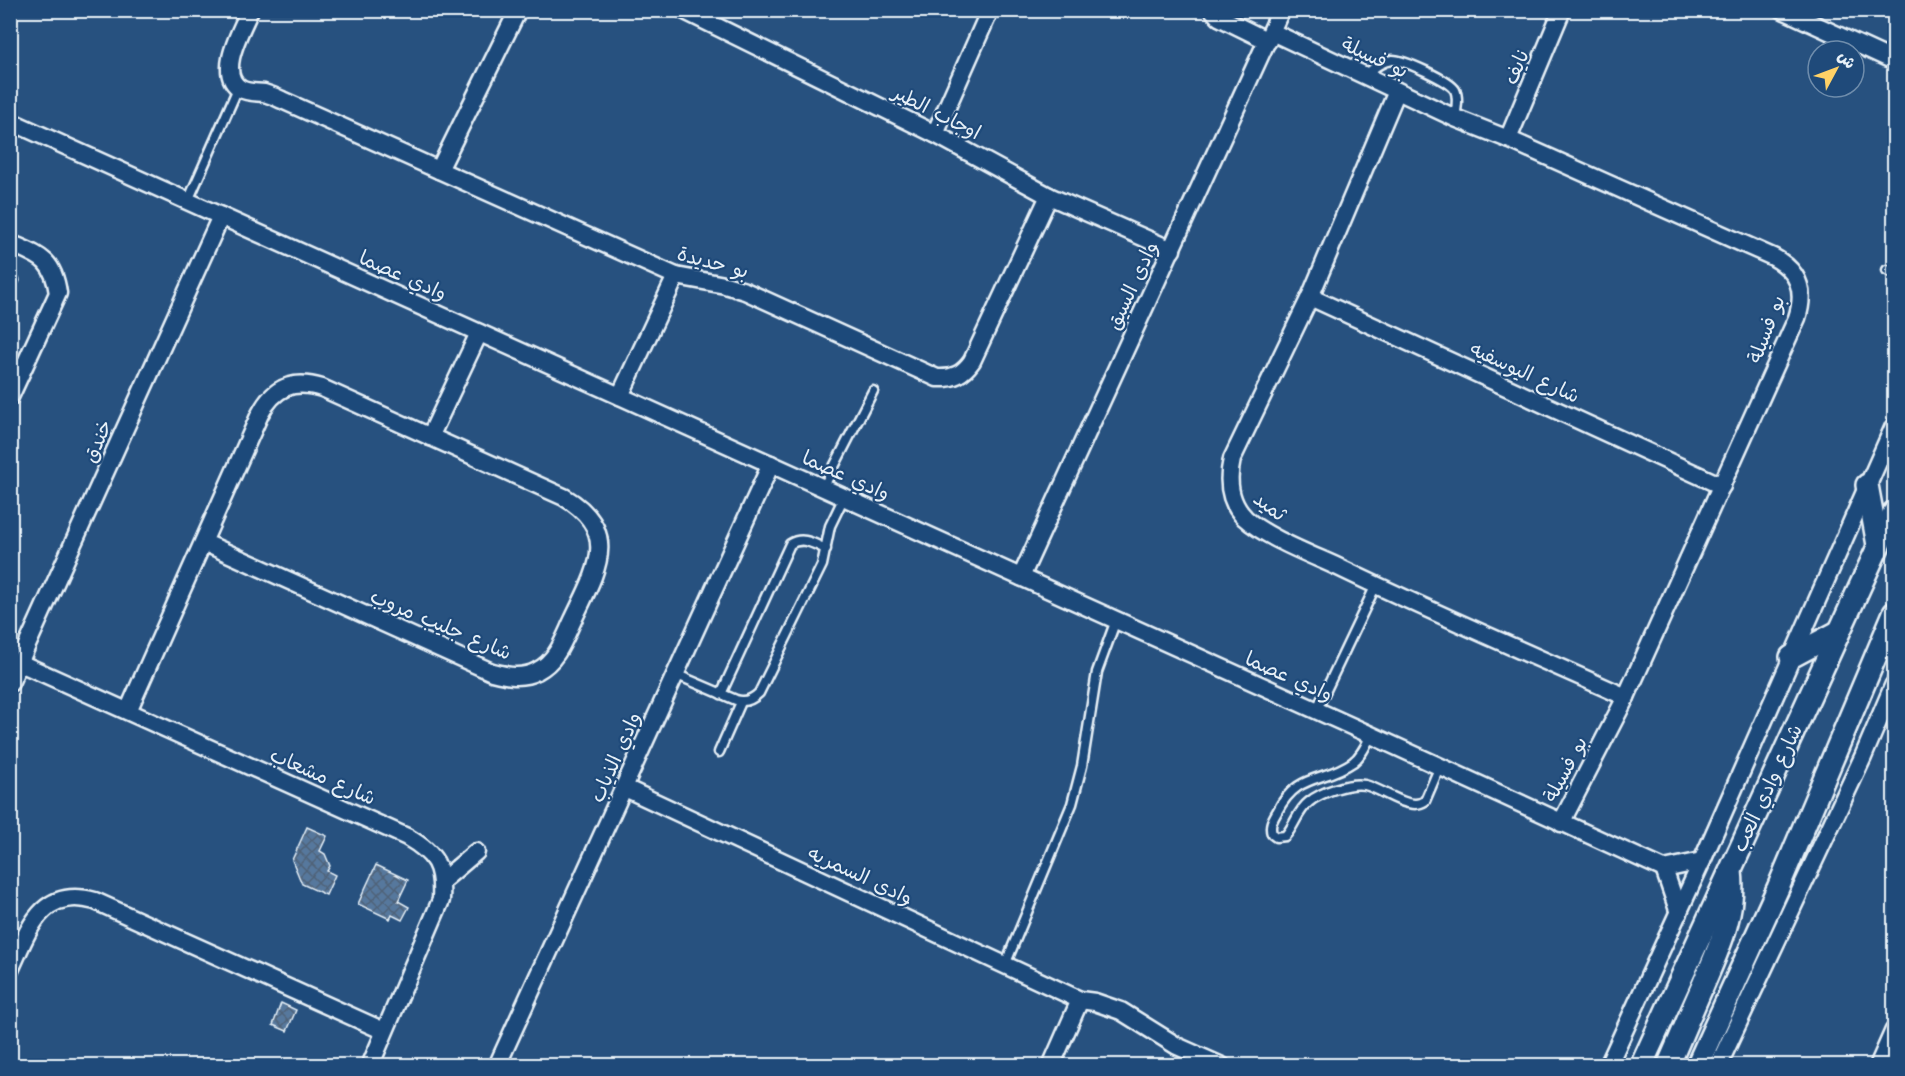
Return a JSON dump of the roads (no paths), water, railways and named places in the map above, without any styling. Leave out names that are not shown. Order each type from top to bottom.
[{"type":"street","points":[[238,88],[232,75],[230,59],[250,10]]},
{"type":"street","points":[[439,170],[518,10]]},
{"type":"street","name":"اوجاب الطير","points":[[683,10],[935,134],[1049,196],[1172,250]]},
{"type":"street","points":[[935,134],[990,10]]},
{"type":"street","name":"بو فسيلة","points":[[1213,10],[1219,17],[1364,76],[1773,256],[1790,268],[1796,276],[1801,295],[1801,306],[1797,318],[1626,697],[1561,823]]},
{"type":"street","name":"وادى السيق","points":[[1021,577],[1281,10]]},
{"type":"street","name":"نايف","points":[[1508,139],[1562,10]]},
{"type":"street","points":[[1783,10],[1894,62]]},
{"type":"street","name":"بو حديدة","points":[[238,88],[274,96],[676,276],[746,291],[929,375],[944,378],[966,370],[972,361],[1049,196]]},
{"type":"street","name":"ثميد","points":[[1397,91],[1310,297],[1232,459],[1229,489],[1234,503],[1245,518],[1262,531],[1376,585],[1626,697]]},
{"type":"street","name":"وادي عصما","points":[[10,121],[1664,869]]},
{"type":"street","name":"خندق","points":[[10,683],[221,216]]},
{"type":"street","points":[[10,243],[38,255],[51,266],[57,280],[58,293],[10,397]]},
{"type":"street","points":[[620,396],[676,276]]},
{"type":"street","name":"شارع اليوسفيه","points":[[1310,297],[1722,486]]},
{"type":"street","points":[[430,437],[479,333]]},
{"type":"street","name":"شارع جليب مروب","points":[[128,711],[262,408],[274,393],[285,387],[310,384],[322,388],[564,497],[578,505],[589,517],[597,530],[600,546],[599,561],[594,576],[558,652],[549,664],[536,672],[522,676],[507,676],[492,672],[203,542]]},
{"type":"street","points":[[1608,1065],[1679,913],[1894,426]]},
{"type":"street","name":"وادي الذياب","points":[[497,1065],[771,464]]},
{"type":"street","points":[[1867,485],[1878,545]]},
{"type":"street","name":"شارع وادي العب","points":[[1641,1065],[1894,512]]},
{"type":"street","points":[[1697,1065],[1778,888],[1894,613]]},
{"type":"street","points":[[1791,657],[1838,632]]},
{"type":"street","name":"شارع مشعاب","points":[[20,663],[407,837],[424,847],[436,862],[442,880]]},
{"type":"street","points":[[1718,1065],[1863,757],[1894,684]]},
{"type":"street","name":"وادى السمريه","points":[[625,788],[1080,999],[1121,1011],[1171,1042],[1222,1065]]},
{"type":"street","points":[[370,1065],[441,900],[442,880],[476,852]]},
{"type":"street","points":[[1679,913],[1664,869],[1702,861]]},
{"type":"street","points":[[1668,1065],[1722,940],[1732,902],[1731,867]]},
{"type":"street","points":[[10,969],[37,916],[46,907],[57,901],[83,898],[384,1031]]},
{"type":"street","points":[[1051,1065],[1080,999]]},
{"type":"street","name":"وادى السمريه","points":[[1080,999],[1095,1012],[1198,1065]]},
{"type":"street","points":[[1878,1065],[1894,1030]]},
{"type":"lane","points":[[1364,76],[1383,62],[1390,60],[1403,62],[1452,87],[1456,95],[1455,118]]},
{"type":"lane","points":[[188,201],[238,88]]},
{"type":"lane","points":[[824,488],[873,391]]},
{"type":"lane","points":[[675,674],[741,702],[751,700],[759,693],[822,565],[830,526],[844,497]]},
{"type":"lane","points":[[721,694],[790,544],[805,540],[826,549]]},
{"type":"lane","points":[[1316,711],[1376,585]]},
{"type":"lane","points":[[1005,965],[1072,804],[1082,766],[1095,679],[1116,620]]},
{"type":"lane","points":[[719,752],[741,702]]},
{"type":"lane","points":[[1371,735],[1362,753],[1351,763],[1302,783],[1289,793],[1283,799],[1271,824],[1272,834],[1276,837],[1285,836],[1298,813],[1308,803],[1341,787],[1353,785],[1374,788],[1410,804],[1420,804],[1425,801],[1440,766]]}]
